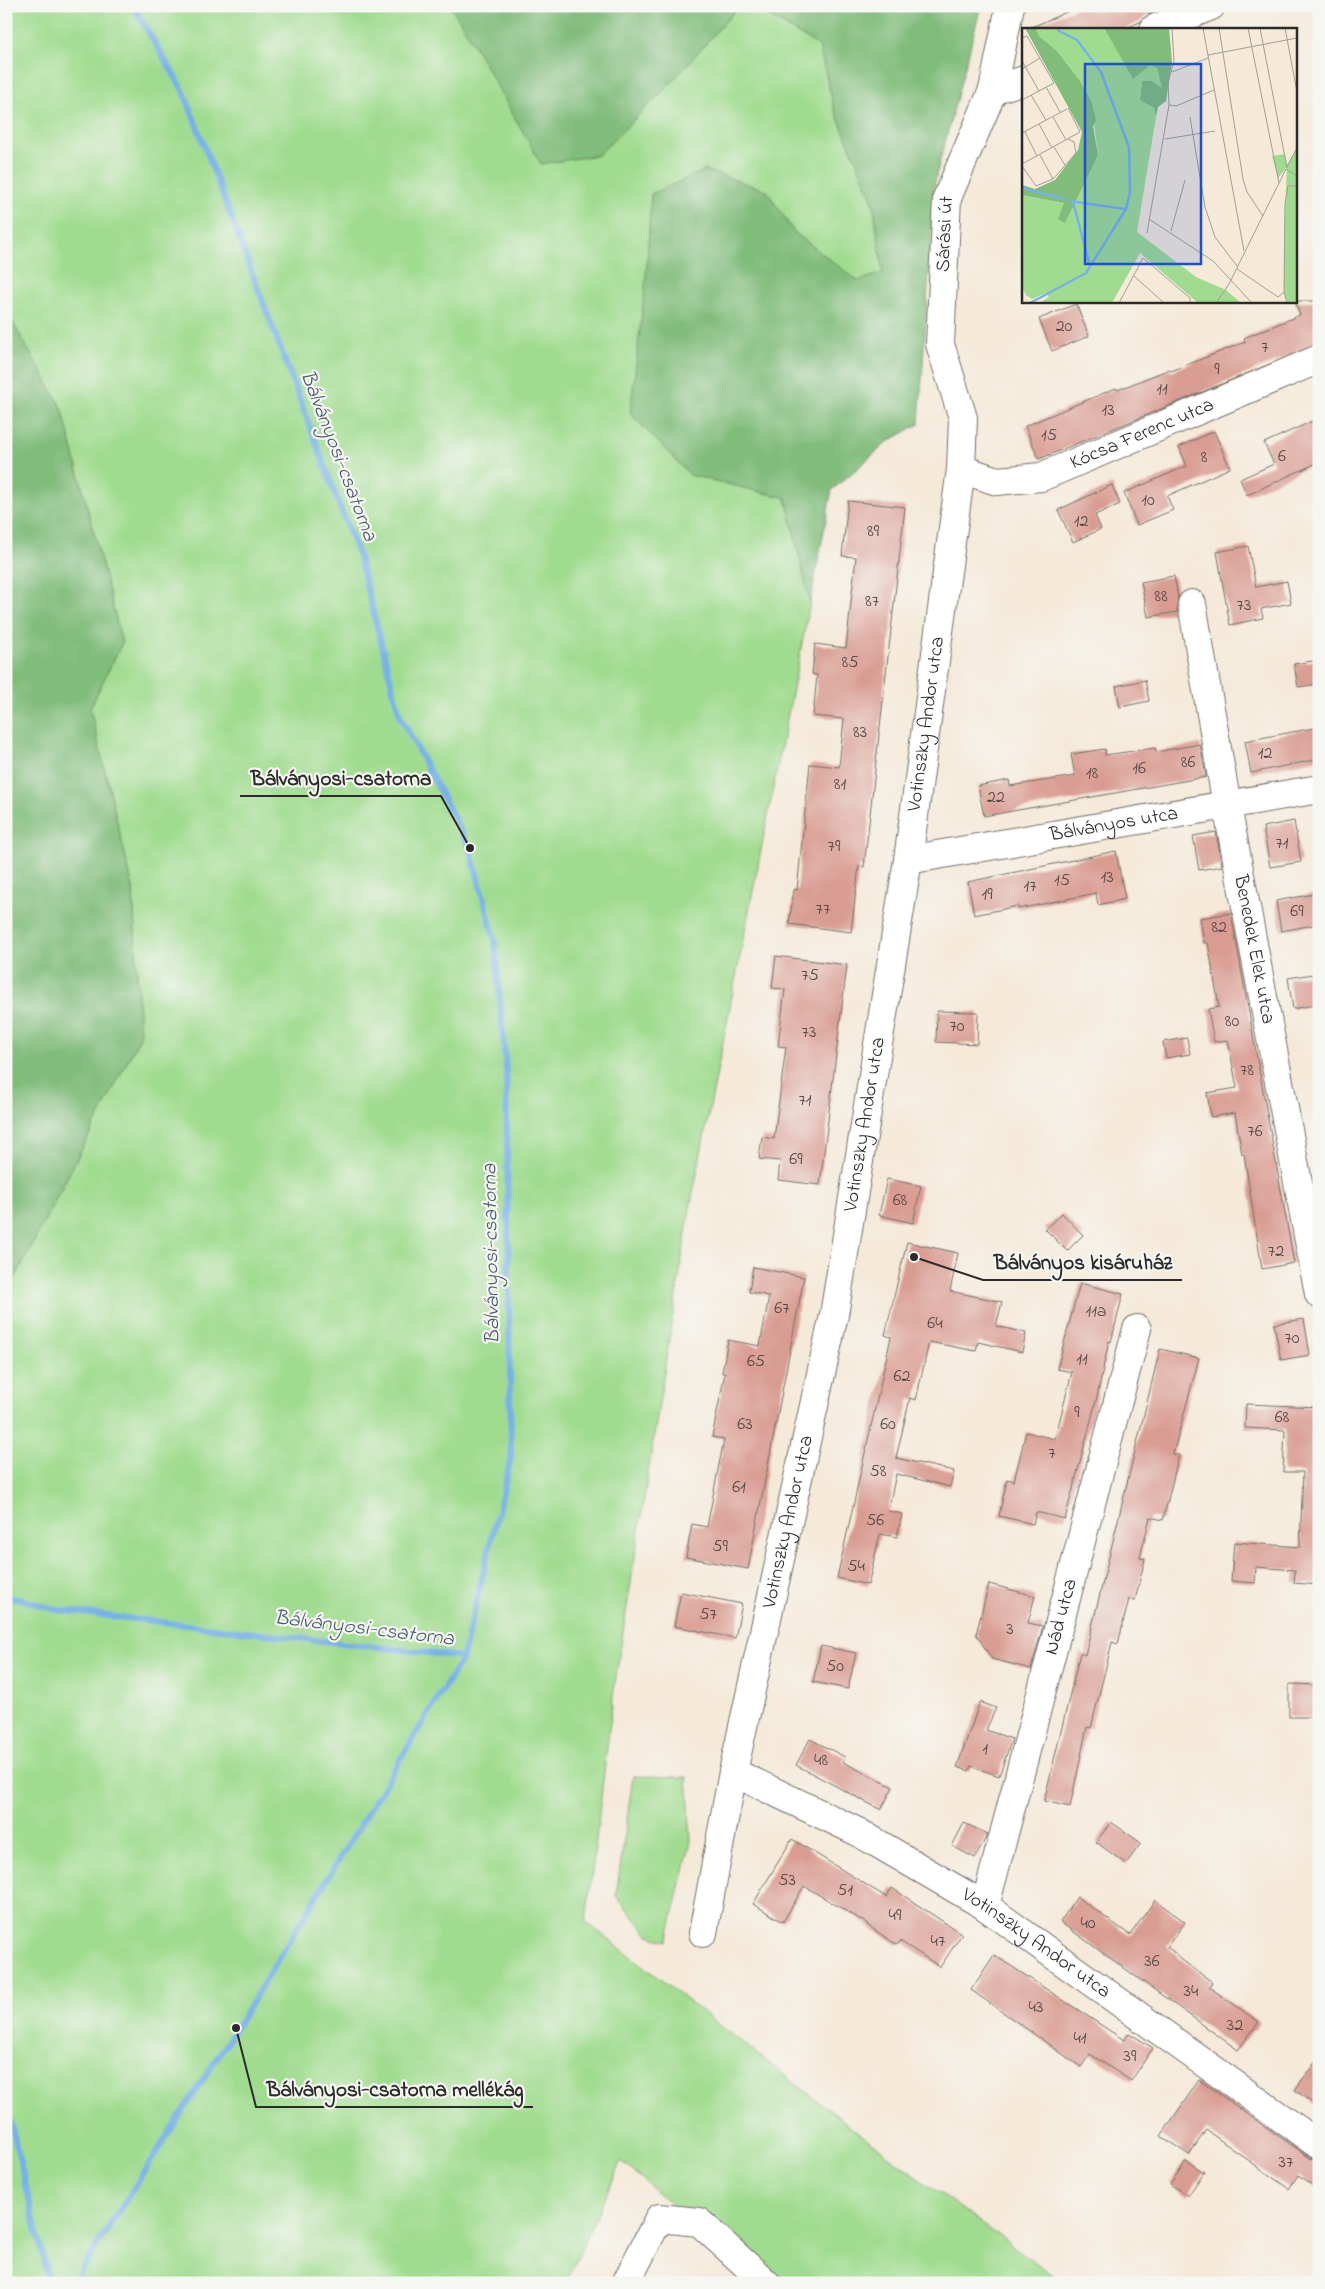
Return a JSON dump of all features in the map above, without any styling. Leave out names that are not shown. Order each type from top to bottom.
[{"type":"street","name":"Sárási út","points":[[961,469],[963,418],[940,344],[947,198],[994,90],[1010,6]]},
{"type":"street","points":[[1156,28],[1211,6]]},
{"type":"street","points":[[994,90],[1022,81]]},
{"type":"street","name":"Kócsa Ferenc utca","points":[[961,469],[997,481],[1041,477],[1319,359]]},
{"type":"street","name":"Votinszky Andor utca","points":[[704,1933],[733,1772],[834,1315],[908,860],[961,469]]},
{"type":"street","name":"Benedek Elek utca","points":[[1192,604],[1319,1294]]},
{"type":"street","name":"Bálványos utca","points":[[908,860],[1319,789]]},
{"type":"street","name":"Nád utca","points":[[985,1906],[1137,1329]]},
{"type":"street","name":"Votinszky Andor utca","points":[[733,1772],[858,1832],[985,1906],[1319,2145]]},
{"type":"street","points":[[626,2283],[660,2218],[699,2222],[766,2283]]},
{"type":"green space","points":[[6,6],[449,6],[598,155],[669,85],[739,6],[752,6],[819,46],[834,108],[873,201],[883,274],[858,282],[794,232],[766,190],[651,195],[646,279],[690,475],[786,498],[810,603],[690,1208],[614,1689],[586,1922],[906,2169],[1064,2283],[763,2283],[621,2161],[566,2283],[6,2283],[6,1295],[140,1037],[133,888],[90,708],[122,643],[62,408],[6,311]]},
{"type":"green space","points":[[449,6],[739,6],[669,85],[598,155],[541,164],[459,19]]},
{"type":"green space","points":[[752,6],[981,6],[935,180],[919,424],[889,441],[832,490],[810,603],[786,498],[690,475],[630,413],[646,279],[651,194],[705,170],[766,190],[794,232],[858,281],[883,273],[873,201],[834,108],[819,46]]},
{"type":"green space","points":[[6,311],[62,408],[122,643],[90,708],[133,888],[140,1037],[6,1295]]},
{"type":"green space","points":[[633,1776],[687,1777],[691,1841],[667,1941],[649,1935],[616,1896]]},
{"type":"building","points":[[1081,6],[1169,6],[1148,15],[1140,22],[1126,28],[1029,28]]},
{"type":"building","points":[[1319,301],[1319,344],[1039,459],[1025,426],[1116,388],[1117,390],[1170,369],[1171,371],[1245,342],[1244,338],[1300,315],[1295,302]]},
{"type":"building","points":[[1076,304],[1089,336],[1052,351],[1039,319]]},
{"type":"building","points":[[1319,418],[1319,462],[1247,495],[1240,479],[1274,464],[1264,443]]},
{"type":"building","points":[[1214,431],[1230,468],[1167,496],[1173,510],[1137,525],[1124,493],[1187,466],[1179,447]]},
{"type":"building","points":[[1112,485],[1120,504],[1095,515],[1101,529],[1073,542],[1058,510]]},
{"type":"building","points":[[848,501],[905,507],[864,867],[859,866],[851,932],[789,924],[794,889],[797,890],[810,764],[839,767],[844,719],[813,716],[817,675],[812,674],[815,644],[846,648],[856,557],[842,556]]},
{"type":"building","points":[[1248,546],[1256,587],[1287,581],[1291,603],[1261,609],[1263,618],[1230,625],[1217,552]]},
{"type":"building","points":[[1174,576],[1178,597],[1177,612],[1148,617],[1141,582]]},
{"type":"building","points":[[1319,660],[1319,684],[1298,687],[1294,664]]},
{"type":"building","points":[[1145,680],[1149,701],[1120,707],[1116,686]]},
{"type":"building","points":[[1319,727],[1319,759],[1251,773],[1245,741]]},
{"type":"building","points":[[1200,744],[1206,777],[984,816],[978,786],[1009,780],[1010,786],[1075,776],[1071,754],[1105,749],[1105,755],[1155,748],[1156,752]]},
{"type":"building","points":[[1294,821],[1301,862],[1270,867],[1263,827]]},
{"type":"building","points":[[1216,832],[1222,866],[1199,870],[1193,836]]},
{"type":"building","points":[[1116,851],[1125,899],[1098,905],[1096,893],[1018,909],[1018,906],[974,915],[968,882]]},
{"type":"building","points":[[1314,894],[1319,924],[1281,931],[1276,901]]},
{"type":"building","points":[[1231,913],[1294,1263],[1262,1269],[1244,1154],[1242,1154],[1235,1113],[1211,1117],[1207,1093],[1237,1088],[1228,1040],[1214,1042],[1208,1009],[1219,1007],[1208,943],[1204,943],[1200,918]]},
{"type":"building","points":[[776,956],[847,965],[820,1185],[778,1180],[780,1161],[759,1159],[762,1137],[774,1139],[786,1047],[778,1046],[785,989],[772,988]]},
{"type":"building","points":[[1319,973],[1319,1004],[1293,1009],[1288,978]]},
{"type":"building","points":[[937,1011],[978,1012],[977,1044],[936,1042]]},
{"type":"building","points":[[1187,1038],[1190,1054],[1166,1058],[1163,1042]]},
{"type":"building","points":[[887,1179],[921,1186],[913,1223],[879,1215]]},
{"type":"building","points":[[1062,1213],[1083,1235],[1067,1251],[1045,1229]]},
{"type":"building","points":[[907,1242],[958,1253],[950,1291],[1002,1302],[996,1326],[1026,1333],[1022,1352],[978,1342],[976,1351],[929,1342],[916,1400],[910,1398],[896,1458],[954,1471],[950,1487],[896,1474],[888,1511],[902,1514],[897,1537],[880,1534],[868,1585],[837,1578],[891,1337],[885,1335]]},
{"type":"building","points":[[753,1267],[804,1277],[748,1569],[686,1557],[692,1524],[707,1527],[724,1439],[712,1437],[725,1373],[722,1373],[728,1340],[760,1346],[769,1296],[749,1292]]},
{"type":"building","points":[[1080,1283],[1123,1294],[1111,1342],[1109,1341],[1097,1397],[1065,1519],[1036,1512],[1033,1524],[999,1516],[1007,1479],[1014,1481],[1026,1432],[1055,1439],[1072,1372],[1057,1369]]},
{"type":"building","points":[[1304,1319],[1310,1355],[1281,1360],[1274,1324]]},
{"type":"building","points":[[1160,1349],[1199,1358],[1173,1454],[1179,1455],[1163,1520],[1150,1517],[1140,1558],[1145,1559],[1135,1600],[1129,1599],[1118,1644],[1112,1642],[1091,1728],[1087,1727],[1070,1807],[1044,1801],[1080,1653],[1085,1655]]},
{"type":"building","points":[[1246,1404],[1319,1407],[1319,1585],[1294,1583],[1295,1570],[1256,1567],[1255,1583],[1231,1581],[1234,1542],[1300,1547],[1303,1472],[1283,1472],[1285,1430],[1245,1428]]},
{"type":"building","points":[[989,1584],[1035,1596],[1028,1623],[1043,1626],[1031,1669],[992,1659],[976,1634]]},
{"type":"building","points":[[681,1592],[742,1604],[735,1638],[674,1626]]},
{"type":"building","points":[[821,1646],[856,1653],[848,1689],[813,1682]]},
{"type":"building","points":[[1289,1684],[1319,1685],[1319,1717],[1289,1717]]},
{"type":"building","points":[[980,1702],[996,1708],[986,1730],[1012,1739],[999,1776],[971,1766],[969,1771],[957,1767]]},
{"type":"building","points":[[810,1739],[845,1757],[843,1762],[893,1787],[881,1810],[796,1765]]},
{"type":"building","points":[[1111,1822],[1141,1843],[1126,1864],[1096,1842]]},
{"type":"building","points":[[964,1823],[988,1834],[975,1858],[952,1846]]},
{"type":"building","points":[[792,1839],[886,1897],[892,1888],[962,1934],[940,1967],[900,1941],[897,1945],[868,1924],[804,1886],[783,1922],[753,1904]]},
{"type":"building","points":[[1077,1897],[1130,1935],[1155,1900],[1185,1922],[1167,1947],[1212,1982],[1209,1987],[1259,2022],[1238,2050],[1060,1922]]},
{"type":"building","points":[[994,1955],[1124,2040],[1129,2033],[1153,2048],[1131,2081],[1090,2054],[1081,2067],[971,1990]]},
{"type":"building","points":[[1319,2057],[1319,2108],[1295,2090]]},
{"type":"building","points":[[1199,2080],[1310,2158],[1319,2161],[1319,2190],[1298,2175],[1289,2189],[1206,2130],[1189,2155],[1161,2136]]},
{"type":"building","points":[[1186,2161],[1204,2172],[1188,2196],[1170,2184]]},
{"type":"waterway","name":"Bálványosi-csatorna","points":[[73,2283],[236,2028],[463,1657],[511,1458],[506,1070],[495,941],[470,848],[400,716],[359,557],[184,92],[133,6]]},
{"type":"waterway","name":"Bálványosi-csatorna","points":[[6,1598],[20,1599],[57,1610],[463,1657]]},
{"type":"waterway","points":[[6,2103],[49,2283]]},
{"type":"place","name":"Bálványosi-csatorna","points":[[470,848]]},
{"type":"place","name":"Bálványos kisáruház","points":[[914,1257]]},
{"type":"place","name":"Bálványosi-csatorna mellékág","points":[[236,2028]]}]
